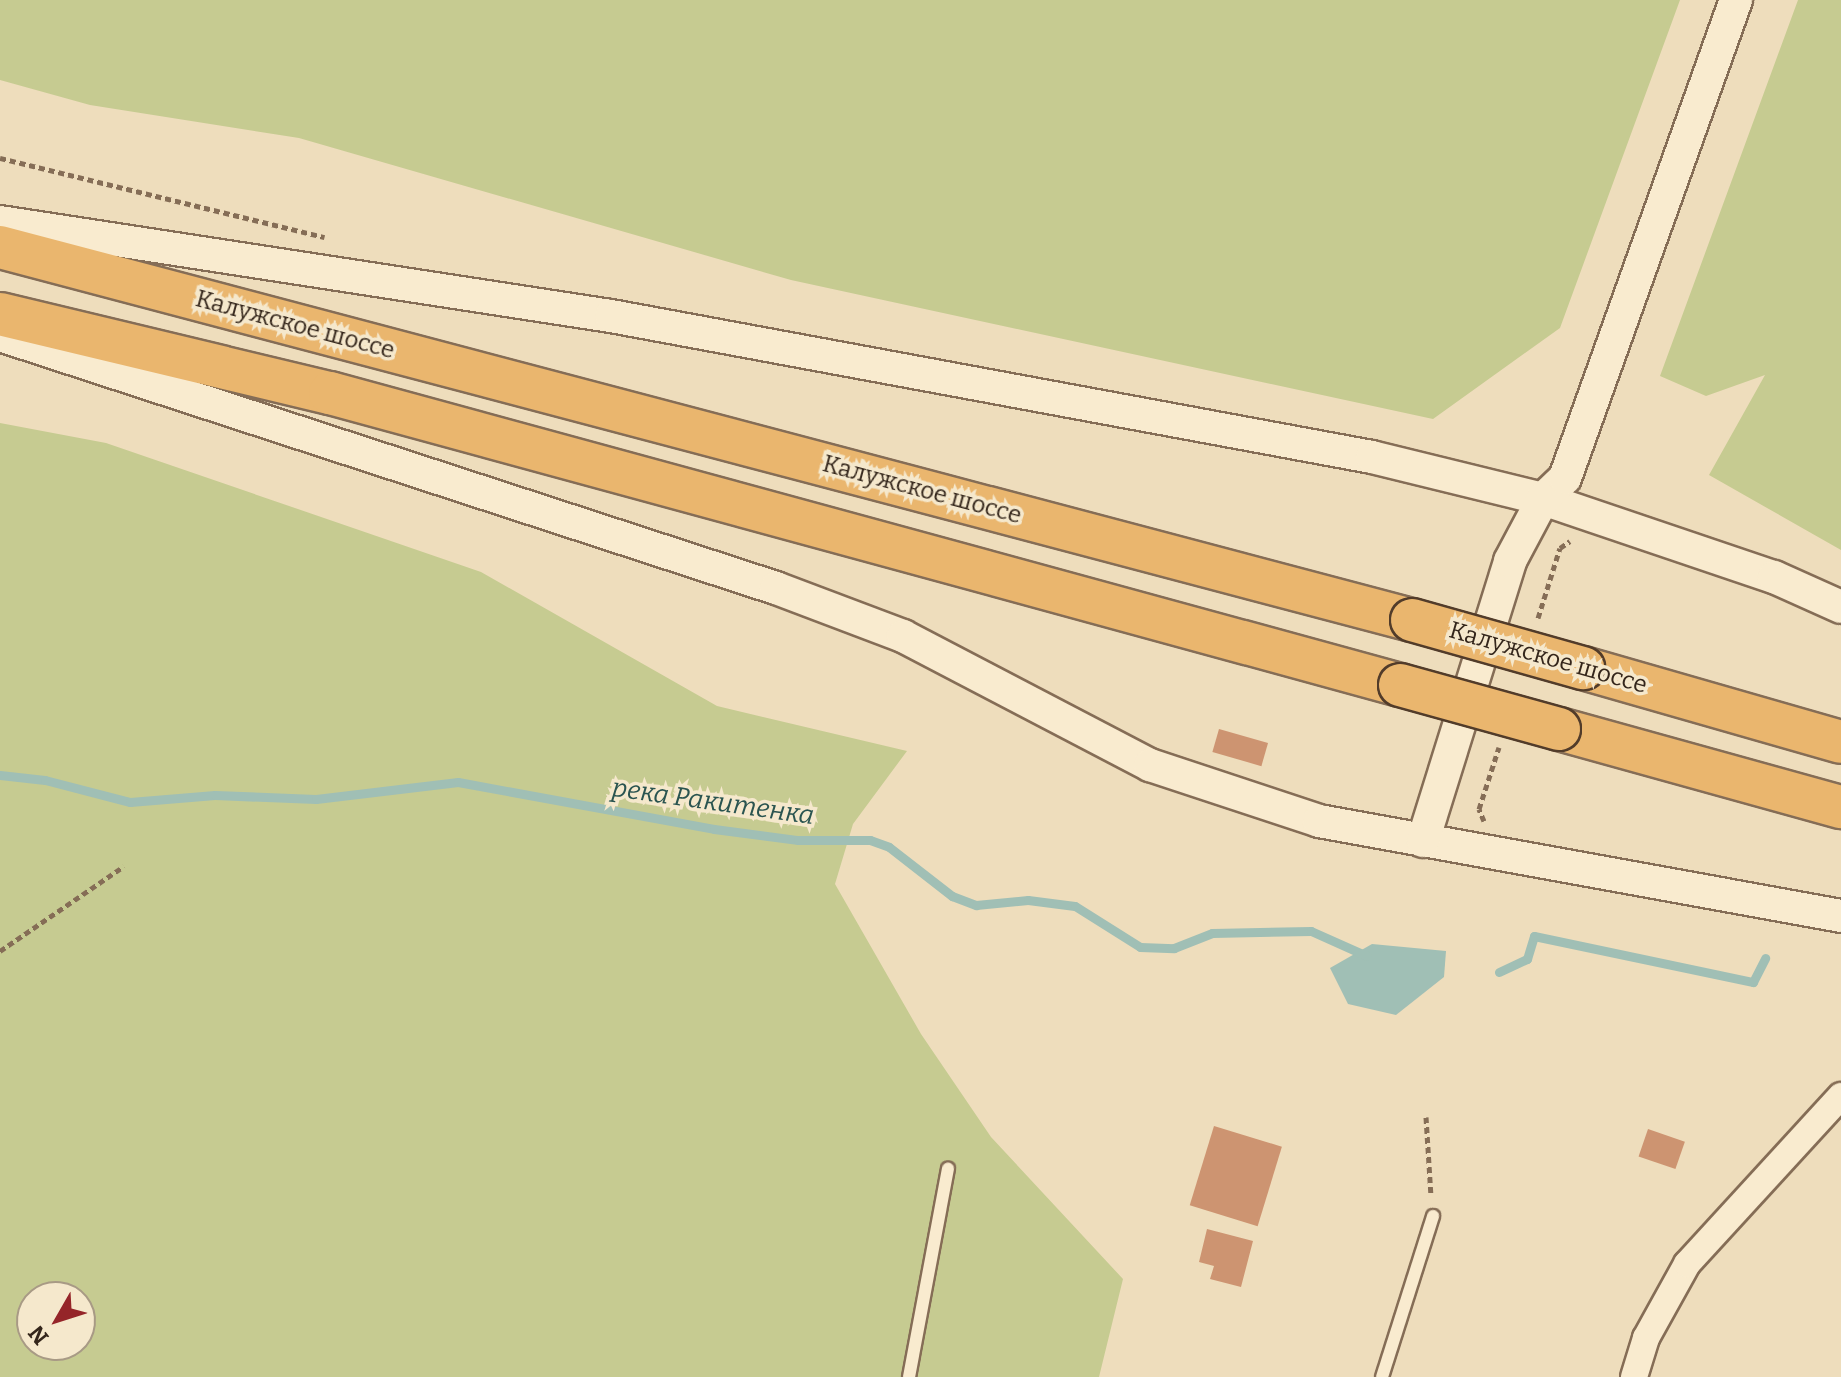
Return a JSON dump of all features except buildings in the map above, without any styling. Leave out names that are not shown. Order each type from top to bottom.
[{"type":"highway","name":"Калужское шоссе","points":[[0,247],[1412,620],[1841,742]]},
{"type":"highway","points":[[0,314],[330,393],[1841,807]]},
{"type":"street","points":[[1423,841],[1510,561],[1543,499],[1565,478],[1736,0]]},
{"type":"street","points":[[0,222],[611,316],[1372,457],[1543,499],[1774,577],[1841,607]]},
{"type":"street","points":[[0,335],[776,588],[903,636],[1150,765],[1319,821],[1841,916]]},
{"type":"street","points":[[1634,1377],[1646,1338],[1687,1264],[1841,1096]]},
{"type":"lane","points":[[909,1377],[948,1169]]},
{"type":"lane","points":[[1382,1377],[1433,1216]]},
{"type":"path","points":[[0,158],[253,222]]},
{"type":"path","points":[[0,951],[124,866]]},
{"type":"path","points":[[1426,1117],[1433,1216]]},
{"type":"green space","points":[[0,0],[1680,0],[1560,328],[1433,419],[791,280],[299,138],[90,105],[0,80]]},
{"type":"green space","points":[[1798,0],[1841,0],[1841,550],[1709,475],[1765,375],[1706,396],[1660,376]]},
{"type":"green space","points":[[0,423],[106,443],[481,572],[717,706],[907,751],[853,824],[835,884],[921,1034],[991,1137],[1123,1279],[1099,1377],[0,1377]]},
{"type":"water","points":[[1372,944],[1446,951],[1444,977],[1396,1015],[1348,1004],[1330,968]]},
{"type":"waterway","name":"река Ракитенка","points":[[0,775],[45,780],[130,802],[215,795],[316,799],[458,782],[714,829],[798,840],[870,840],[889,847],[952,896],[976,905],[1028,900],[1075,906],[1140,947],[1174,948],[1212,933],[1311,931],[1367,956]]},
{"type":"waterway","name":"река Ракитенка","points":[[1499,972],[1527,959],[1534,936],[1753,982],[1765,958]]}]
